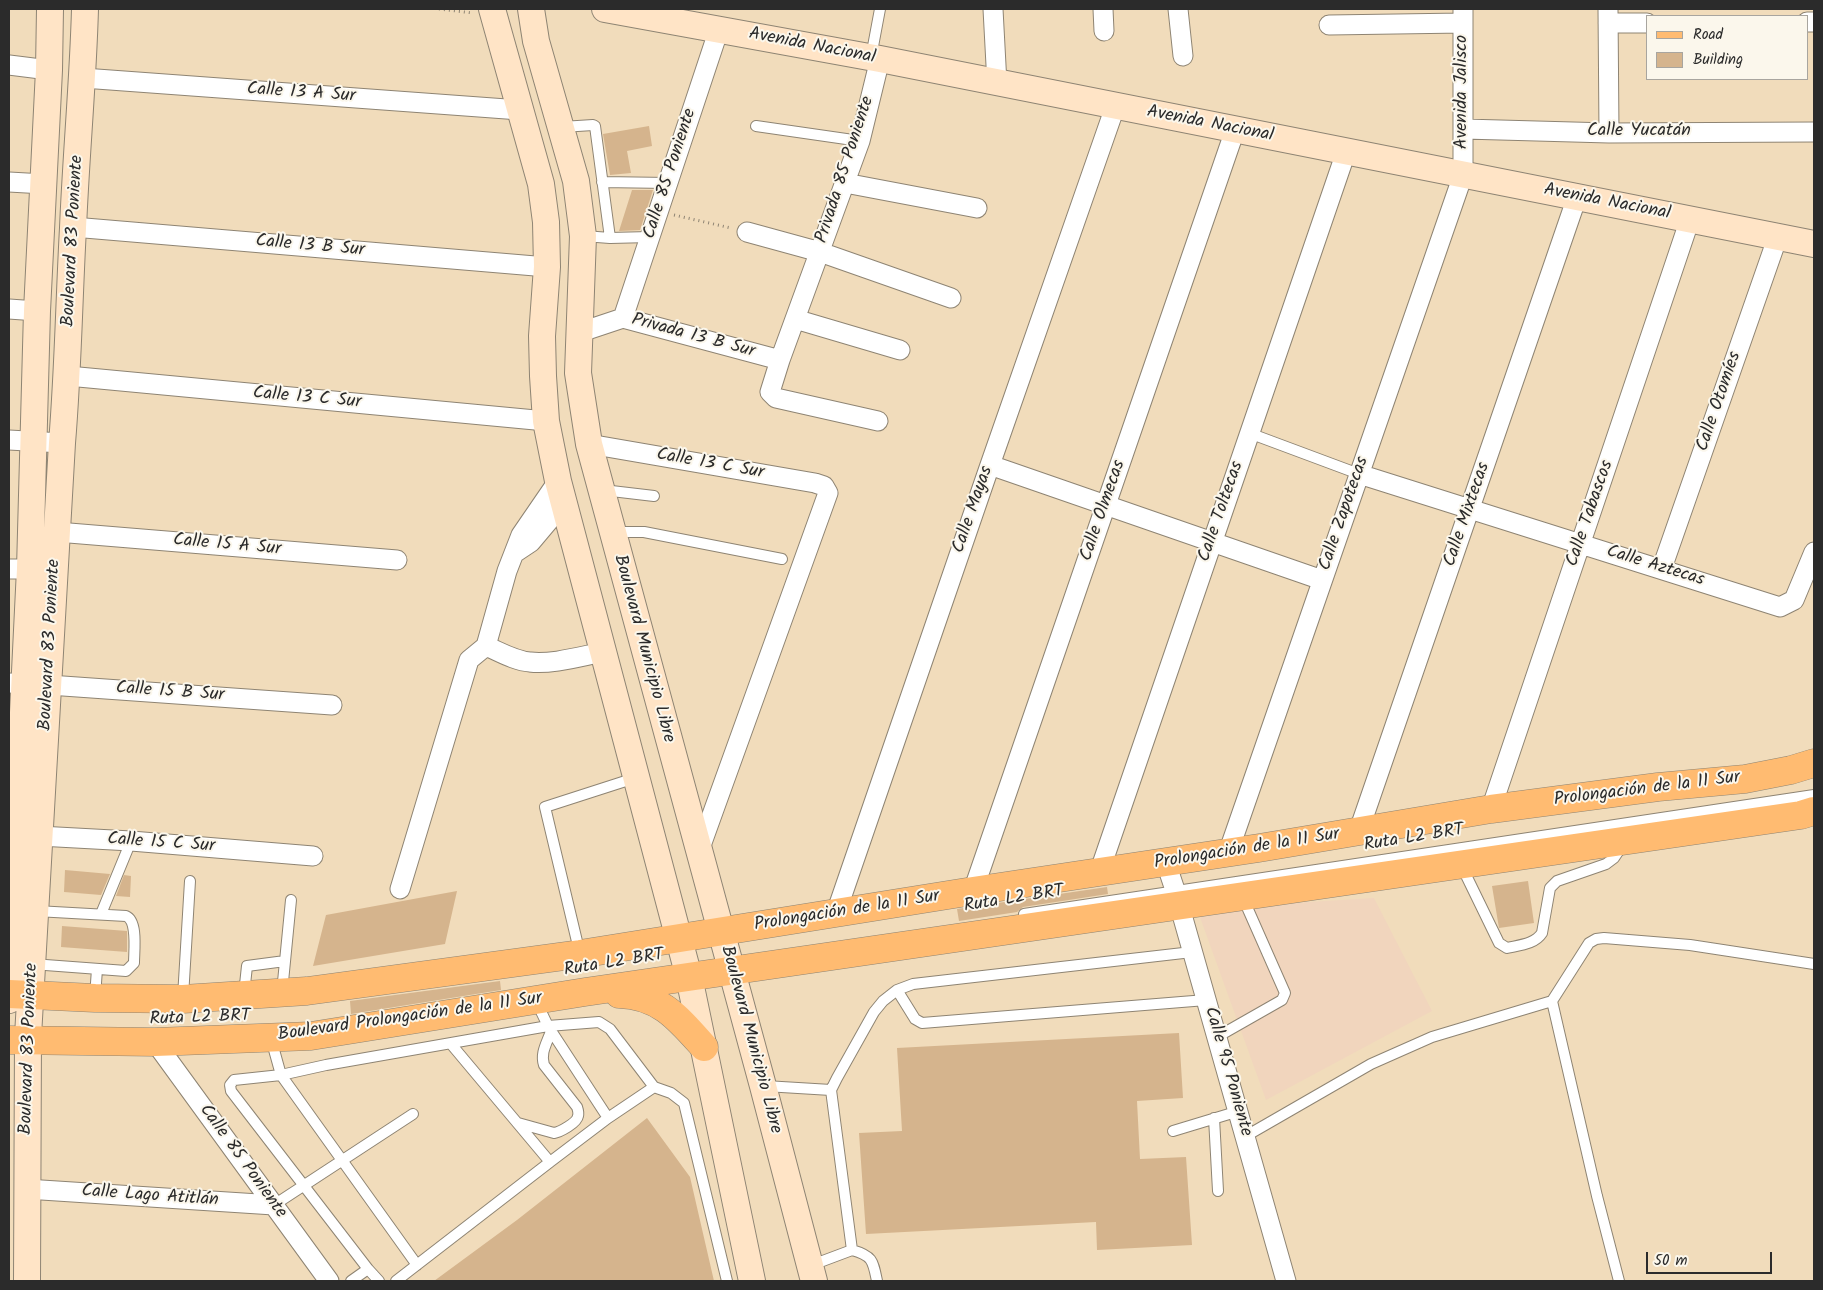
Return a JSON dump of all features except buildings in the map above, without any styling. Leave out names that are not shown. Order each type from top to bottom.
[{"type":"main road","name":"Boulevard 83 Poniente","points":[[27,1281],[26,1189],[18,1038],[21,839],[16,683],[21,441],[38,311],[50,9]]},
{"type":"main road","name":"Boulevard 83 Poniente","points":[[19,1001],[32,964],[35,911],[21,839],[49,685],[62,443],[68,376],[73,227],[83,78],[85,9]]},
{"type":"main road","name":"Boulevard Municipio Libre","points":[[531,9],[536,41],[576,182],[583,236],[578,373],[589,444],[611,532],[726,949],[812,1273]]},
{"type":"main road","name":"Avenida Nacional","points":[[605,9],[875,59],[1814,244]]},
{"type":"main road","points":[[492,12],[541,184],[546,222],[547,267],[542,336],[543,376],[546,422],[560,493],[683,956],[704,1047],[752,1281]]},
{"type":"main road","name":"Prolongación de la 11 Sur","points":[[683,956],[726,949],[836,913],[973,891],[1092,879],[1240,856],[1358,832],[1491,809],[1658,787],[1745,779],[1792,770],[1810,770]]},
{"type":"main road","name":"Prolongación de la 11 Sur","points":[[683,956],[726,949],[1177,898],[1242,896],[1626,840],[1811,810]]},
{"type":"main road","points":[[19,1001],[95,998],[180,1004],[234,1002],[580,954],[683,956]]},
{"type":"main road","name":"Boulevard Prolongación de la 11 Sur","points":[[18,1038],[155,1042],[311,1036],[585,992],[683,956]]},
{"type":"main road","points":[[585,992],[631,994],[648,998],[681,1020],[704,1047]]},
{"type":"street","points":[[993,9],[997,84]]},
{"type":"street","points":[[1103,9],[1104,31]]},
{"type":"street","points":[[1178,9],[1183,56]]},
{"type":"street","points":[[1329,25],[1463,16]]},
{"type":"street","name":"Avenida Jalisco","points":[[1463,16],[1463,175]]},
{"type":"street","points":[[1609,133],[1608,16],[1646,23]]},
{"type":"street","name":"Calle 85 Poniente","points":[[623,318],[719,29]]},
{"type":"street","name":"Privada 85 Poniente","points":[[875,59],[860,141],[770,392],[776,398],[878,421]]},
{"type":"street","points":[[9,65],[49,70]]},
{"type":"street","name":"Calle 13 A Sur","points":[[83,78],[520,110]]},
{"type":"street","name":"Calle Mayas","points":[[836,913],[1115,107]]},
{"type":"street","name":"Calle Yucatán","points":[[1464,129],[1609,133],[1814,132]]},
{"type":"street","name":"Calle Olmecas","points":[[973,891],[1235,130]]},
{"type":"street","name":"Calle Toltecas","points":[[1092,879],[1212,542],[1346,152]]},
{"type":"street","name":"Calle Zapotecas","points":[[1240,856],[1322,580],[1463,175]]},
{"type":"street","points":[[9,182],[44,184]]},
{"type":"street","points":[[845,183],[977,208]]},
{"type":"street","name":"Calle Mixtecas","points":[[1358,832],[1577,197]]},
{"type":"street","name":"Calle Tabascos","points":[[1491,809],[1690,219]]},
{"type":"street","name":"Calle 13 B Sur","points":[[73,227],[547,267]]},
{"type":"street","name":"Privada 85 Poniente","points":[[746,232],[820,252]]},
{"type":"street","name":"Calle Otomíes","points":[[1662,568],[1778,236]]},
{"type":"street","points":[[820,252],[952,298]]},
{"type":"street","points":[[9,309],[38,311]]},
{"type":"street","name":"Privada 13 B Sur","points":[[578,333],[623,318],[780,360]]},
{"type":"street","points":[[795,319],[900,350]]},
{"type":"street","name":"Calle 13 C Sur","points":[[68,376],[546,422]]},
{"type":"street","points":[[21,441],[62,443]]},
{"type":"street","name":"Calle 13 C Sur","points":[[589,444],[815,483],[824,486],[828,493],[699,851]]},
{"type":"street","points":[[990,465],[1322,580]]},
{"type":"street","name":"Calle Aztecas","points":[[1359,474],[1662,568],[1780,607],[1794,600],[1814,552]]},
{"type":"street","points":[[400,889],[469,660],[486,646],[521,535],[560,493]]},
{"type":"street","name":"Calle 15 A Sur","points":[[57,532],[397,560]]},
{"type":"street","points":[[486,646],[522,661],[532,663],[602,652]]},
{"type":"street","name":"Calle 15 B Sur","points":[[16,683],[332,705]]},
{"type":"street","name":"Calle 15 C Sur","points":[[21,839],[131,841],[314,856]]},
{"type":"street","name":"Calle 95 Poniente","points":[[1167,867],[1246,1136],[1282,1280]]},
{"type":"street","name":"Calle 85 Poniente","points":[[155,1042],[329,1281]]},
{"type":"street","name":"Calle Lago Atitlán","points":[[26,1189],[274,1205]]},
{"type":"lane","points":[[875,59],[880,9]]},
{"type":"lane","points":[[561,127],[594,125],[610,238]]},
{"type":"lane","points":[[756,126],[860,141]]},
{"type":"lane","points":[[602,182],[668,183]]},
{"type":"lane","points":[[583,236],[610,238],[650,237]]},
{"type":"lane","points":[[1249,434],[1359,474]]},
{"type":"lane","points":[[601,490],[654,496]]},
{"type":"lane","points":[[611,532],[644,532],[782,559]]},
{"type":"lane","name":"Ruta L2 BRT","points":[[1320,848],[1633,795],[1723,789],[1786,782],[1810,770]]},
{"type":"lane","points":[[580,954],[545,807],[636,777]]},
{"type":"lane","name":"Ruta L2 BRT","points":[[1011,916],[1177,898],[1811,810]]},
{"type":"lane","points":[[1461,864],[1500,943],[1507,948],[1534,941],[1542,933],[1552,884],[1606,864],[1614,858],[1626,840]]},
{"type":"lane","points":[[101,914],[131,841]]},
{"type":"lane","points":[[180,1004],[190,880]]},
{"type":"lane","points":[[1217,1037],[1282,1000],[1285,993],[1242,896]]},
{"type":"lane","points":[[282,994],[291,900]]},
{"type":"lane","points":[[32,964],[126,971],[134,963],[133,924],[130,918],[101,914],[35,911]]},
{"type":"lane","points":[[1246,1136],[1380,1060],[1432,1038],[1552,1001],[1589,944],[1596,939],[1604,938],[1690,945],[1814,964]]},
{"type":"lane","points":[[726,949],[807,949]]},
{"type":"lane","points":[[852,1250],[831,1090],[874,1012],[883,1001],[897,990],[913,984],[1192,952]]},
{"type":"lane","name":"Ruta L2 BRT","points":[[18,1038],[154,1037],[311,1030],[683,956]]},
{"type":"lane","points":[[234,1002],[247,966],[284,960]]},
{"type":"lane","points":[[95,998],[97,969]]},
{"type":"lane","points":[[897,990],[915,1018],[922,1023],[1206,1000]]},
{"type":"lane","points":[[536,1001],[549,1029],[608,1118]]},
{"type":"lane","points":[[1552,1001],[1597,1196],[1619,1281]]},
{"type":"lane","points":[[379,1281],[231,1091],[230,1085],[234,1080],[281,1075],[326,1064],[599,1022],[610,1029],[654,1087],[671,1093],[684,1104],[727,1281]]},
{"type":"lane","points":[[517,1122],[558,1133],[576,1120],[579,1115],[577,1107],[544,1065],[542,1059],[549,1029]]},
{"type":"lane","points":[[271,1037],[281,1075],[417,1265]]},
{"type":"lane","points":[[451,1044],[550,1162]]},
{"type":"lane","points":[[763,1086],[831,1090]]},
{"type":"lane","points":[[396,1281],[608,1118],[654,1087]]},
{"type":"lane","points":[[1174,1130],[1238,1111]]},
{"type":"lane","points":[[274,1205],[413,1114]]},
{"type":"lane","points":[[1214,1118],[1218,1191]]},
{"type":"lane","points":[[812,1273],[852,1250],[866,1254],[869,1257],[873,1263],[877,1281]]},
{"type":"lane","points":[[351,1281],[368,1269]]},
{"type":"path","points":[[439,9],[492,12]]},
{"type":"path","points":[[659,211],[746,232]]},
{"type":"shaded area","points":[[1374,898],[1432,1011],[1266,1100],[1197,909]]}]
